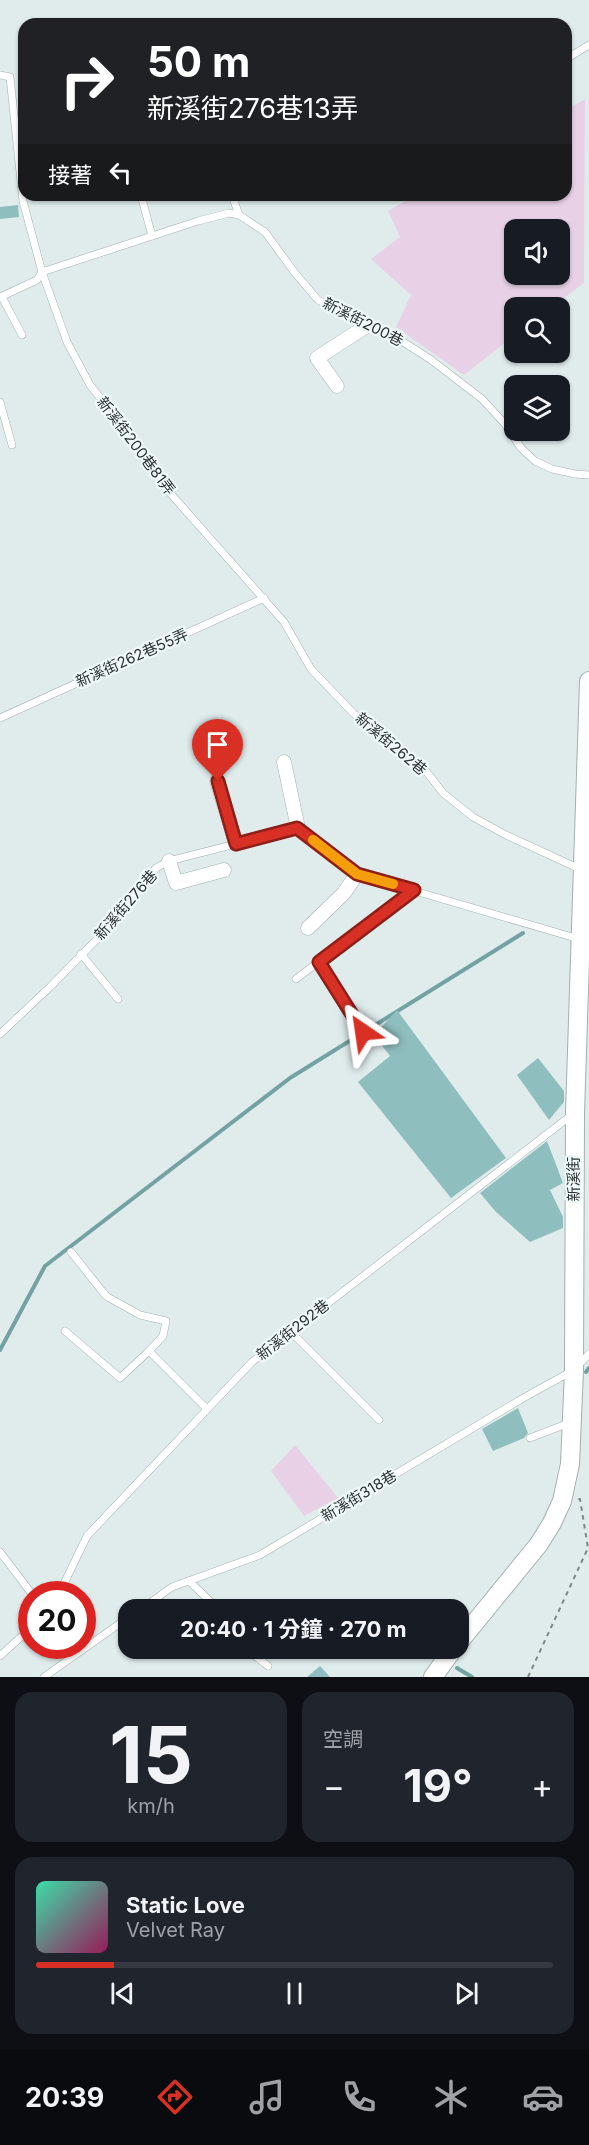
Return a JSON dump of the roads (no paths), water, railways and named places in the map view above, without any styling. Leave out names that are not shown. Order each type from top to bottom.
[{"type":"street","points":[[337,386],[317,358],[368,325]]},
{"type":"street","name":"新溪街","points":[[469,1630],[539,1544],[552,1523],[562,1502],[570,1464],[574,1370],[575,1113],[585,941],[582,870],[589,681]]},
{"type":"street","points":[[284,762],[297,828]]},
{"type":"street","points":[[218,781],[236,844]]},
{"type":"street","points":[[169,861],[176,883],[224,870]]},
{"type":"street","points":[[308,928],[344,893],[357,874]]},
{"type":"street","points":[[433,1677],[446,1659]]},
{"type":"lane","points":[[572,55],[589,45]]},
{"type":"lane","name":"新溪街200巷81弄","points":[[0,75],[10,77],[18,153]]},
{"type":"lane","name":"新溪街200巷81弄","points":[[23,201],[42,272],[67,342],[90,385],[150,461],[163,485],[264,598]]},
{"type":"lane","points":[[143,201],[152,236]]},
{"type":"lane","points":[[234,201],[239,215]]},
{"type":"lane","points":[[22,335],[1,297],[37,280],[42,272],[229,213],[239,215]]},
{"type":"lane","name":"新溪街200巷","points":[[239,215],[265,232],[294,273],[318,300],[400,340],[430,359],[482,399],[505,424],[521,448],[535,461],[552,469],[589,475]]},
{"type":"lane","points":[[0,402],[12,445]]},
{"type":"lane","name":"新溪街262巷55弄","points":[[0,718],[264,598]]},
{"type":"lane","name":"新溪街262巷","points":[[264,598],[284,622],[311,669],[354,714],[422,766],[443,793],[473,817],[582,870]]},
{"type":"lane","points":[[297,828],[357,874],[585,941]]},
{"type":"lane","name":"新溪街276巷","points":[[0,1034],[105,931],[156,868],[169,861],[297,828]]},
{"type":"lane","points":[[296,980],[414,890]]},
{"type":"lane","points":[[81,954],[118,999]]},
{"type":"lane","points":[[319,962],[363,1032]]},
{"type":"lane","name":"新溪街292巷","points":[[65,1581],[87,1536],[252,1362],[575,1113]]},
{"type":"lane","points":[[65,1331],[120,1378],[163,1336],[166,1321],[140,1315],[106,1296],[71,1252]]},
{"type":"lane","points":[[291,1332],[379,1420]]},
{"type":"lane","points":[[149,1351],[206,1408]]},
{"type":"lane","name":"新溪街318巷","points":[[155,1599],[172,1587],[260,1555],[574,1370],[589,1354]]},
{"type":"lane","points":[[530,1438],[572,1422]]},
{"type":"lane","points":[[0,1552],[22,1581]]},
{"type":"lane","points":[[189,1581],[208,1599]]},
{"type":"lane","points":[[44,1677],[118,1625]]},
{"type":"lane","points":[[0,1656],[18,1640]]},
{"type":"lane","points":[[259,1659],[268,1666]]},
{"type":"waterway","points":[[0,1350],[45,1266],[290,1078],[523,933]]},
{"type":"waterway","points":[[586,1372],[589,1368]]},
{"type":"waterway","points":[[457,1668],[472,1677]]}]
